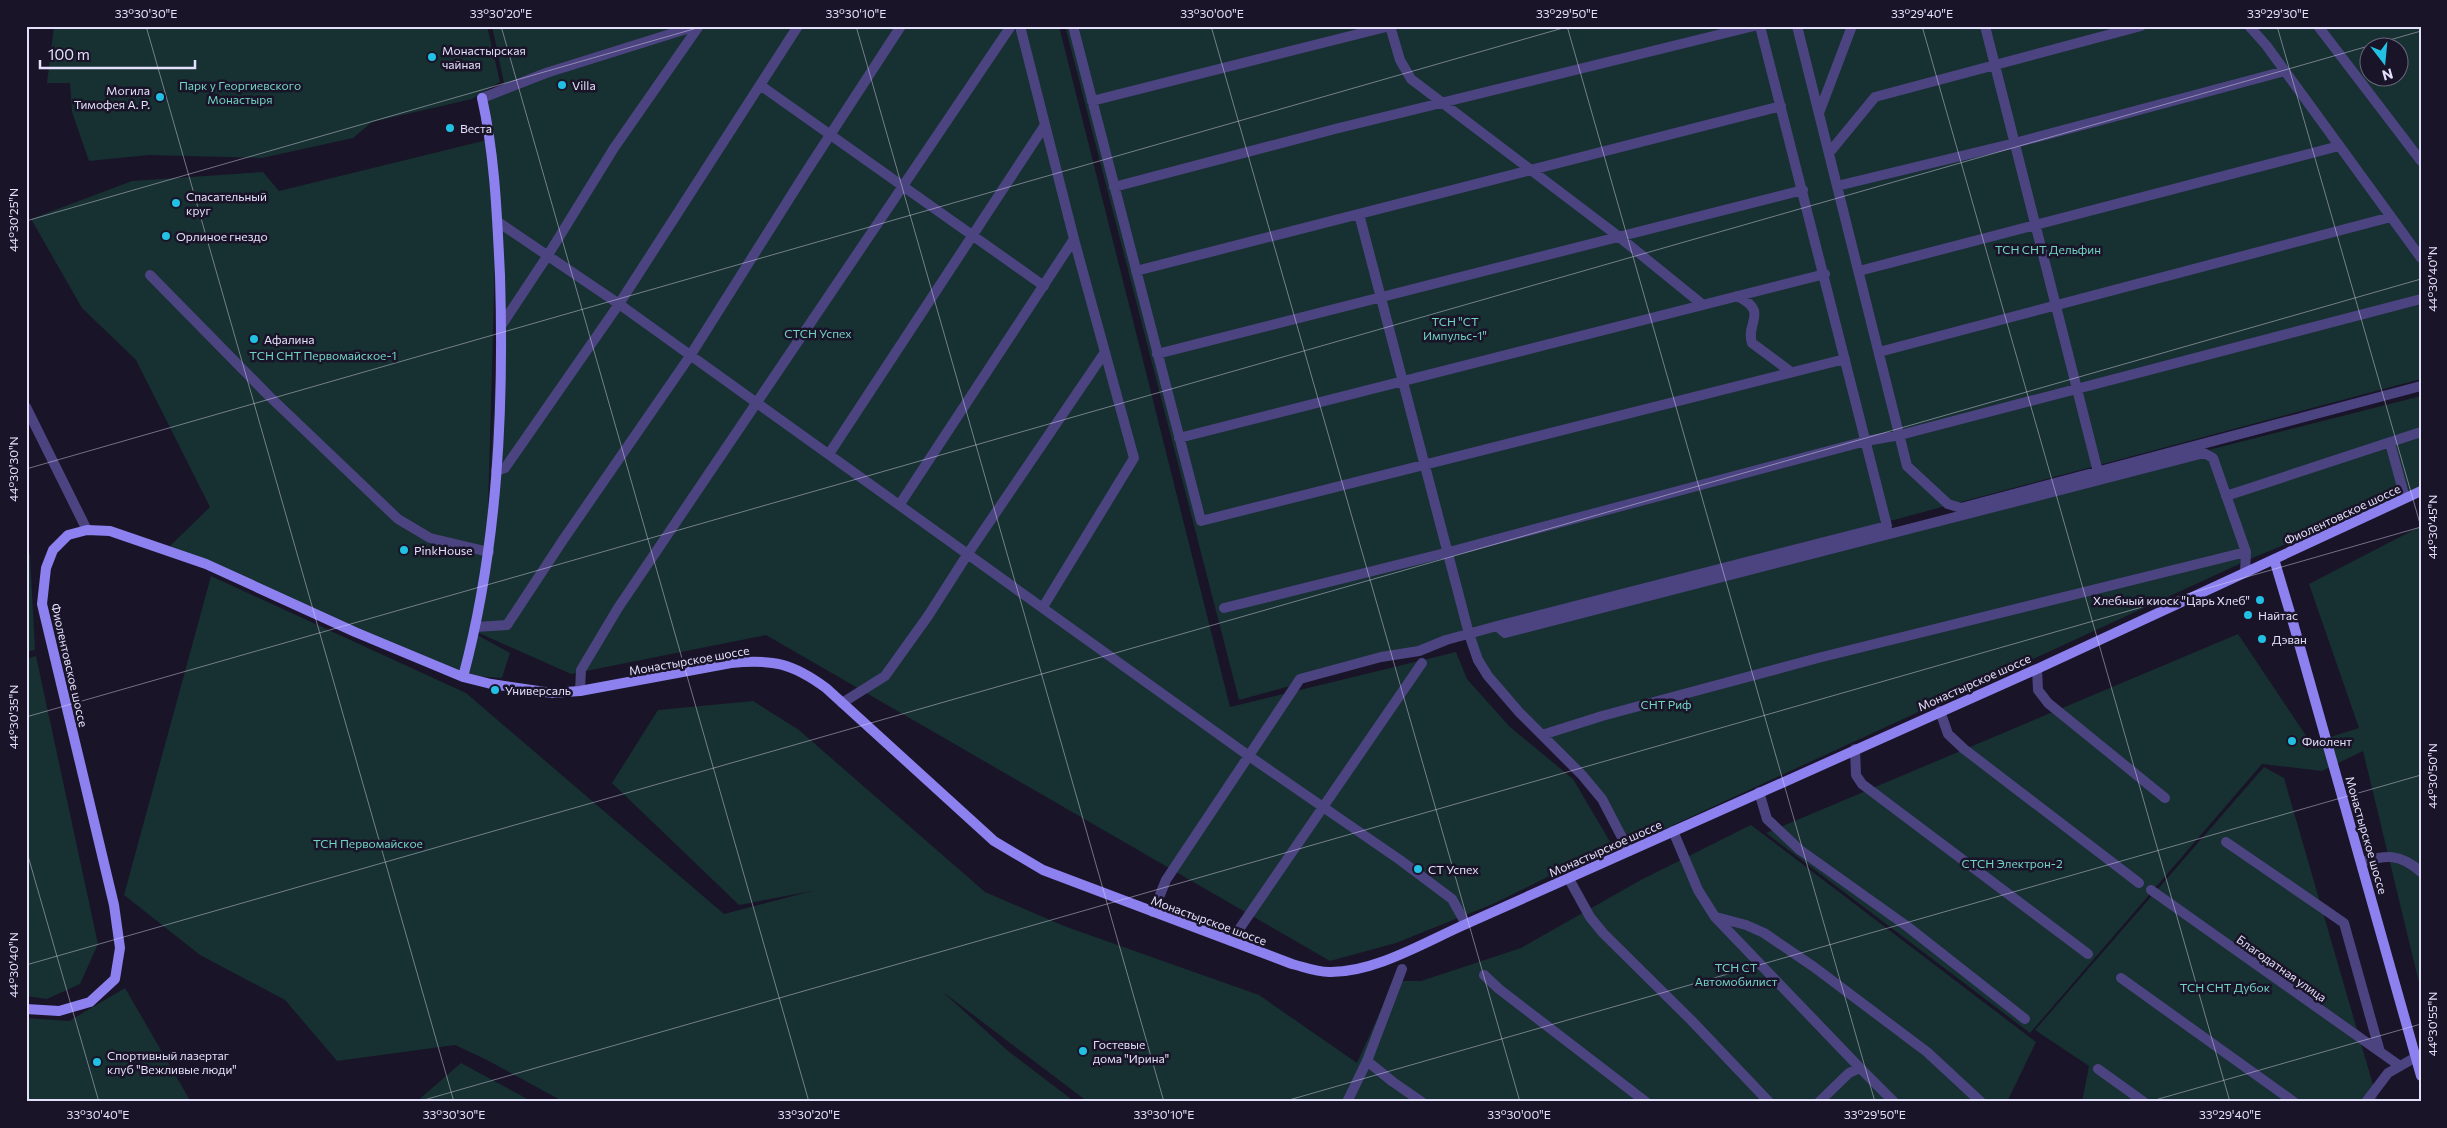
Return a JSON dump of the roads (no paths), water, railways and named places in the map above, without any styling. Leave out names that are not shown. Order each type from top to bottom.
[{"type":"main road","points":[[463,677],[476,627],[489,552],[500,422],[501,326],[498,222],[491,136],[482,98]]},
{"type":"main road","name":"Фиолентовское шоссе","points":[[2274,559],[2421,491]]},
{"type":"main road","name":"Фиолентовское шоссе","points":[[26,1008],[59,1011],[90,1002],[114,979],[120,948],[114,905],[42,604],[46,568],[54,550],[68,534],[88,530],[110,530],[206,564],[355,632],[463,677]]},
{"type":"main road","name":"Монастырское шоссе","points":[[463,677],[552,693],[580,691],[731,663],[755,661],[780,663],[804,672],[842,703],[994,841],[1043,870],[1312,970],[1347,971],[1375,964],[1466,924],[2037,669],[2274,559],[2421,1076]]},
{"type":"street","points":[[482,98],[546,73],[697,26]]},
{"type":"street","points":[[501,326],[548,255],[614,148],[697,26]]},
{"type":"street","points":[[496,470],[505,468],[619,304],[798,26]]},
{"type":"street","points":[[476,627],[507,625],[563,540],[690,356],[830,134],[901,26]]},
{"type":"street","points":[[580,691],[581,670],[618,608],[1011,26]]},
{"type":"street","points":[[1020,26],[1074,240],[1134,458],[1043,607]]},
{"type":"street","points":[[1073,26],[1201,521],[1846,359]]},
{"type":"street","points":[[1092,101],[1390,26],[1406,73],[1442,103],[1618,236],[1703,305]]},
{"type":"street","points":[[1114,187],[1754,26]]},
{"type":"street","points":[[1153,912],[1166,880],[1300,679],[1380,657],[1418,651],[1497,626],[1886,526],[1825,274],[1760,26]]},
{"type":"street","points":[[1797,26],[1908,466],[1948,504],[1961,508],[2421,386]]},
{"type":"street","points":[[1819,113],[1852,26]]},
{"type":"street","points":[[1985,26],[2098,472]]},
{"type":"street","points":[[1829,153],[1875,97],[2141,26]]},
{"type":"street","points":[[2248,26],[2285,71],[2421,258]]},
{"type":"street","points":[[2318,26],[2421,161]]},
{"type":"street","points":[[1837,186],[2015,143],[2285,71]]},
{"type":"street","points":[[760,85],[904,185],[1044,286]]},
{"type":"street","points":[[1136,271],[1781,106]]},
{"type":"street","points":[[829,454],[1045,125]]},
{"type":"street","points":[[1858,271],[2339,146]]},
{"type":"street","points":[[1157,354],[1803,190]]},
{"type":"street","points":[[1359,214],[1469,634],[1478,660],[1488,676],[1542,735],[1582,774],[1602,799],[1629,851]]},
{"type":"street","points":[[1879,352],[2391,217]]},
{"type":"street","points":[[498,222],[619,304],[1249,756],[1452,898],[1466,924]]},
{"type":"street","points":[[900,504],[1074,240]]},
{"type":"street","points":[[1179,438],[1825,274]]},
{"type":"street","points":[[150,275],[269,396],[398,520],[430,538],[489,552]]},
{"type":"street","points":[[1737,296],[1747,301],[1753,308],[1756,318],[1750,337],[1752,343],[1790,372]]},
{"type":"street","points":[[1224,608],[1449,552],[1866,440],[1900,435],[2421,299]]},
{"type":"street","points":[[842,703],[885,676],[928,616],[967,554],[1105,352]]},
{"type":"street","points":[[26,407],[88,530]]},
{"type":"street","points":[[2226,496],[2421,432]]},
{"type":"street","points":[[2390,442],[2405,498]]},
{"type":"street","points":[[1497,626],[1505,633],[2204,453],[2213,458],[2246,552],[2245,572]]},
{"type":"street","points":[[1542,735],[1602,716],[1818,658],[2246,552]]},
{"type":"street","points":[[1230,941],[1422,663]]},
{"type":"street","points":[[2037,669],[2038,690],[2048,703],[2165,798]]},
{"type":"street","points":[[1940,711],[1948,734],[1964,749],[2139,883]]},
{"type":"street","points":[[1855,749],[1856,775],[1862,784],[2088,954]]},
{"type":"street","points":[[1759,792],[1767,819],[1794,845],[1908,927],[2025,1019]]},
{"type":"street","points":[[1673,831],[1698,890],[1715,917],[1894,1102]]},
{"type":"street","points":[[2226,842],[2344,923],[2380,1052]]},
{"type":"street","points":[[2361,862],[2387,855],[2418,867]]},
{"type":"street","points":[[1568,878],[1590,917],[1603,933],[1691,1020],[1769,1102]]},
{"type":"street","name":"Благодатная улица","points":[[2151,890],[2400,1066]]},
{"type":"street","points":[[1715,917],[1746,925],[1764,933],[1814,967],[1927,1052],[1981,1102]]},
{"type":"street","points":[[1347,1102],[1367,1060],[1402,969]]},
{"type":"street","points":[[1484,975],[1646,1102]]},
{"type":"street","points":[[2121,978],[2294,1102]]},
{"type":"street","points":[[2366,1102],[2388,1073],[2416,1057]]},
{"type":"street","points":[[1367,1060],[1393,1082],[1422,1102]]},
{"type":"street","points":[[1819,1102],[1849,1073],[1860,1068]]},
{"type":"street","points":[[2098,1069],[2144,1102]]},
{"type":"place","name":"Монастырская чайная","points":[[432,57]]},
{"type":"place","name":"Villa","points":[[562,85]]},
{"type":"place","name":"Могила Тимофея А. Р.","points":[[160,97]]},
{"type":"place","name":"Веста","points":[[450,128]]},
{"type":"place","name":"Спасательный круг","points":[[176,203]]},
{"type":"place","name":"Орлиное гнездо","points":[[166,236]]},
{"type":"place","name":"Афалина","points":[[254,339]]},
{"type":"place","name":"PinkHouse","points":[[404,550]]},
{"type":"place","name":"Хлебный киоск \"Царь Хлеб\"","points":[[2260,600]]},
{"type":"place","name":"Найтас","points":[[2248,615]]},
{"type":"place","name":"Дэван","points":[[2262,639]]},
{"type":"place","name":"Универсаль","points":[[495,690]]},
{"type":"place","name":"Фиолент","points":[[2292,741]]},
{"type":"place","name":"СТ Успех","points":[[1418,869]]},
{"type":"place","name":"Гостевые дома \"Ирина\"","points":[[1083,1051]]},
{"type":"place","name":"Спортивный лазертаг клуб \"Вежливые люди\"","points":[[97,1062]]},
{"type":"park label","name":"Парк у Георгиевского Монастыря","points":[[240,92]]},
{"type":"park label","name":"ТСН СНТ Дельфин","points":[[2048,249]]},
{"type":"park label","name":"ТСН \"СТ Импульс-1\"","points":[[1455,328]]},
{"type":"park label","name":"СТСН Успех","points":[[818,333]]},
{"type":"park label","name":"ТСН СНТ Первомайское-1","points":[[323,355]]},
{"type":"park label","name":"СНТ Риф","points":[[1666,704]]},
{"type":"park label","name":"ТСН Первомайское","points":[[368,843]]},
{"type":"park label","name":"СТСН Электрон-2","points":[[2012,863]]},
{"type":"park label","name":"ТСН СТ Автомобилист","points":[[1736,974]]},
{"type":"park label","name":"ТСН СНТ Дубок","points":[[2225,987]]}]
